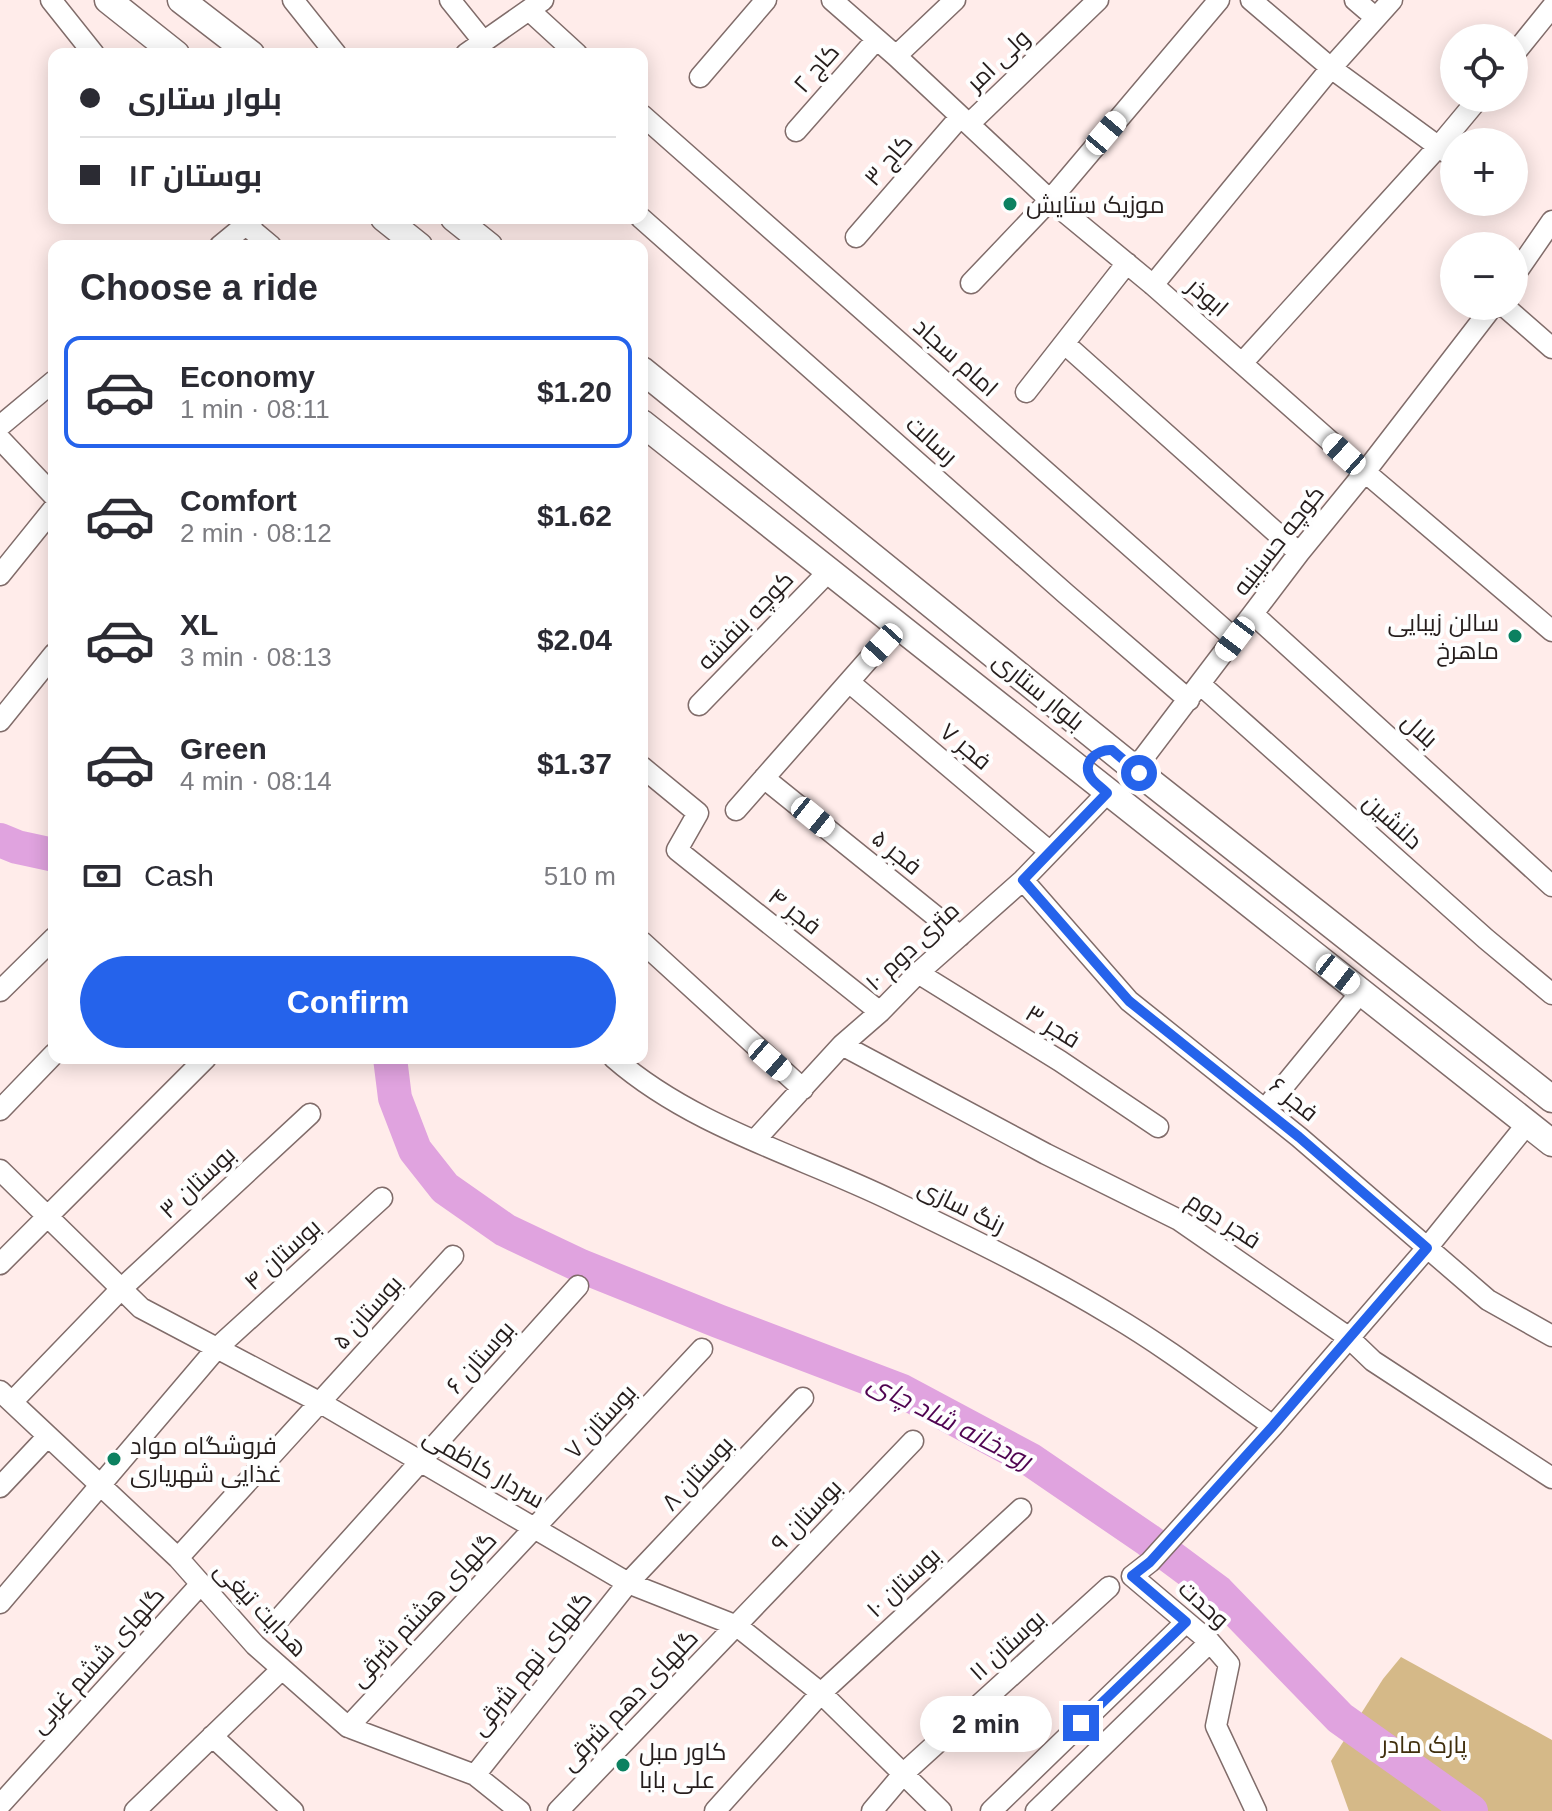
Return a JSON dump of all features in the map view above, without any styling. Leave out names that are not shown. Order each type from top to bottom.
[{"type":"main road","points":[[108,0],[168,48]]},
{"type":"main road","points":[[181,0],[243,48]]},
{"type":"main road","points":[[392,224],[412,240]]},
{"type":"main road","points":[[462,224],[482,240]]},
{"type":"main road","name":"بلوار ستاری","points":[[648,375],[1143,776],[1552,1099]]},
{"type":"main road","name":"بلوار ستاری","points":[[648,428],[1552,1143]]},
{"type":"main road","points":[[1099,785],[1089,764],[1091,757],[1097,752],[1112,750]]},
{"type":"main road","points":[[1130,811],[1145,807],[1154,794],[1143,776]]},
{"type":"street","points":[[51,0],[89,48]]},
{"type":"street","points":[[293,0],[331,48]]},
{"type":"street","points":[[450,0],[483,41]]},
{"type":"street","points":[[700,77],[766,0]]},
{"type":"street","name":"ابوذر","points":[[832,0],[1050,200],[1243,362],[1365,472],[1552,631]]},
{"type":"street","points":[[896,56],[955,0]]},
{"type":"street","name":"ولی امر","points":[[965,120],[1098,0]]},
{"type":"street","points":[[971,283],[1050,200],[1219,0]]},
{"type":"street","points":[[1251,0],[1331,68],[1440,148]]},
{"type":"street","points":[[1355,0],[1376,18]]},
{"type":"street","points":[[1153,285],[1331,68],[1392,0]]},
{"type":"street","points":[[474,48],[537,5],[572,48]]},
{"type":"street","points":[[1528,37],[1552,7]]},
{"type":"street","name":"کاج ۲","points":[[796,131],[876,40]]},
{"type":"street","name":"امام سجاد","points":[[648,120],[1235,639]]},
{"type":"street","name":"کاج ۳","points":[[856,237],[965,120]]},
{"type":"street","points":[[1243,362],[1440,158]]},
{"type":"street","points":[[1528,256],[1552,221]]},
{"type":"street","points":[[225,240],[239,224]]},
{"type":"street","points":[[241,224],[263,240]]},
{"type":"street","name":"رسالت","points":[[648,224],[1066,594],[1195,692]]},
{"type":"street","points":[[1026,392],[1127,263]]},
{"type":"street","name":"کوچه حسینیه","points":[[1143,776],[1195,692],[1253,614],[1482,320]]},
{"type":"street","points":[[1520,320],[1552,348]]},
{"type":"street","points":[[1065,344],[1299,553]]},
{"type":"street","points":[[0,426],[48,386]]},
{"type":"street","points":[[0,439],[48,490]]},
{"type":"street","points":[[0,575],[48,515]]},
{"type":"street","name":"کوچه بنفشه","points":[[699,705],[829,571]]},
{"type":"street","name":"بلال","points":[[1253,614],[1552,886]]},
{"type":"street","points":[[736,810],[898,626]]},
{"type":"street","points":[[0,721],[48,661]]},
{"type":"street","name":"فجر ۷","points":[[849,682],[1049,851]]},
{"type":"street","name":"دلنشین","points":[[1195,692],[1552,994]]},
{"type":"street","name":"فجر ۴","points":[[648,772],[698,813],[677,850],[880,1012]]},
{"type":"street","name":"فجر ۵","points":[[764,778],[960,936]]},
{"type":"street","name":"۱۰ متری دوم","points":[[755,1140],[842,1045],[1023,880],[1099,785]]},
{"type":"street","name":"فجر ۶","points":[[1023,880],[1129,1001],[1265,1109],[1488,1300],[1552,1336]]},
{"type":"street","points":[[0,991],[48,944]]},
{"type":"street","points":[[648,947],[803,1089]]},
{"type":"street","name":"فجر ۳","points":[[918,973],[1060,1061],[1158,1127]]},
{"type":"street","points":[[1265,1109],[1361,992]]},
{"type":"street","name":"فجر دوم","points":[[842,1045],[1046,1154],[1179,1220],[1348,1337],[1373,1361],[1552,1478]]},
{"type":"street","points":[[0,1110],[48,1060]]},
{"type":"street","points":[[0,1264],[200,1064]]},
{"type":"street","name":"رنگ سازی","points":[[621,1064],[682,1105],[842,1176],[1014,1260],[1153,1341],[1273,1426]]},
{"type":"street","name":"بوستان ۳","points":[[6,1397],[310,1114]]},
{"type":"street","points":[[1273,1426],[1427,1248],[1527,1124]]},
{"type":"street","name":"سردار کاظمی","points":[[0,1170],[141,1308],[321,1403],[628,1583],[737,1626],[821,1693],[941,1811]]},
{"type":"street","name":"بوستان ۴","points":[[0,1603],[217,1348],[382,1198]]},
{"type":"street","name":"بوستان ۵","points":[[178,1558],[453,1256]]},
{"type":"street","name":"بوستان ۶","points":[[278,1620],[578,1286]]},
{"type":"street","name":"بوستان ۷","points":[[536,1528],[702,1349]]},
{"type":"street","name":"هدایت تیغی","points":[[6,1397],[178,1558],[255,1645],[348,1727],[475,1775],[520,1811]]},
{"type":"street","name":"بوستان ۸","points":[[628,1583],[803,1398]]},
{"type":"street","name":"وحدت","points":[[1249,1808],[1216,1726],[1229,1664],[1210,1642],[1132,1576],[1150,1562],[1273,1426]]},
{"type":"street","points":[[0,1487],[48,1436]]},
{"type":"street","name":"بوستان ۹","points":[[737,1626],[913,1441]]},
{"type":"street","name":"بوستان ۱۰","points":[[715,1811],[821,1693],[1021,1509]]},
{"type":"street","name":"گلهای هشتم شرقی","points":[[348,1727],[536,1528]]},
{"type":"street","name":"گلهای نهم شرقی","points":[[475,1775],[628,1583]]},
{"type":"street","name":"گلهای ششم غربی","points":[[0,1805],[200,1585]]},
{"type":"street","name":"بوستان ۱۱","points":[[872,1811],[904,1773],[1109,1587]]},
{"type":"street","points":[[991,1811],[1186,1622]]},
{"type":"street","name":"گلهای دهم شرقی","points":[[558,1811],[737,1626]]},
{"type":"street","points":[[1036,1811],[1210,1642]]},
{"type":"street","points":[[135,1811],[282,1669]]},
{"type":"street","points":[[212,1736],[293,1811]]},
{"type":"green space","name":"پارک مادر","points":[[1401,1657],[1552,1740],[1552,1811],[1349,1811],[1331,1761],[1383,1679]]},
{"type":"waterway","name":"رودخانه شاد چای","points":[[0,840],[48,854]]},
{"type":"waterway","name":"رودخانه شاد چای","points":[[391,1064],[395,1098],[415,1150],[445,1188],[505,1230],[581,1266],[902,1391],[1031,1460],[1218,1592],[1340,1718],[1471,1811]]},
{"type":"place","name":"موزیک ستایش","points":[[1010,204]]},
{"type":"place","name":"سالن زیبایی ماهرخ","points":[[1515,636]]},
{"type":"place","name":"فروشگاه مواد غذایی شهریاری","points":[[114,1459]]},
{"type":"place","name":"کاور مبل علی بابا","points":[[623,1765]]},
{"type":"route","points":[[1081,1723],[1186,1622],[1132,1576],[1150,1562],[1273,1426],[1427,1248],[1299,1137],[1129,1001],[1023,880],[1107,793],[1091,778],[1091,757],[1104,749],[1112,750],[1139,773]]}]
